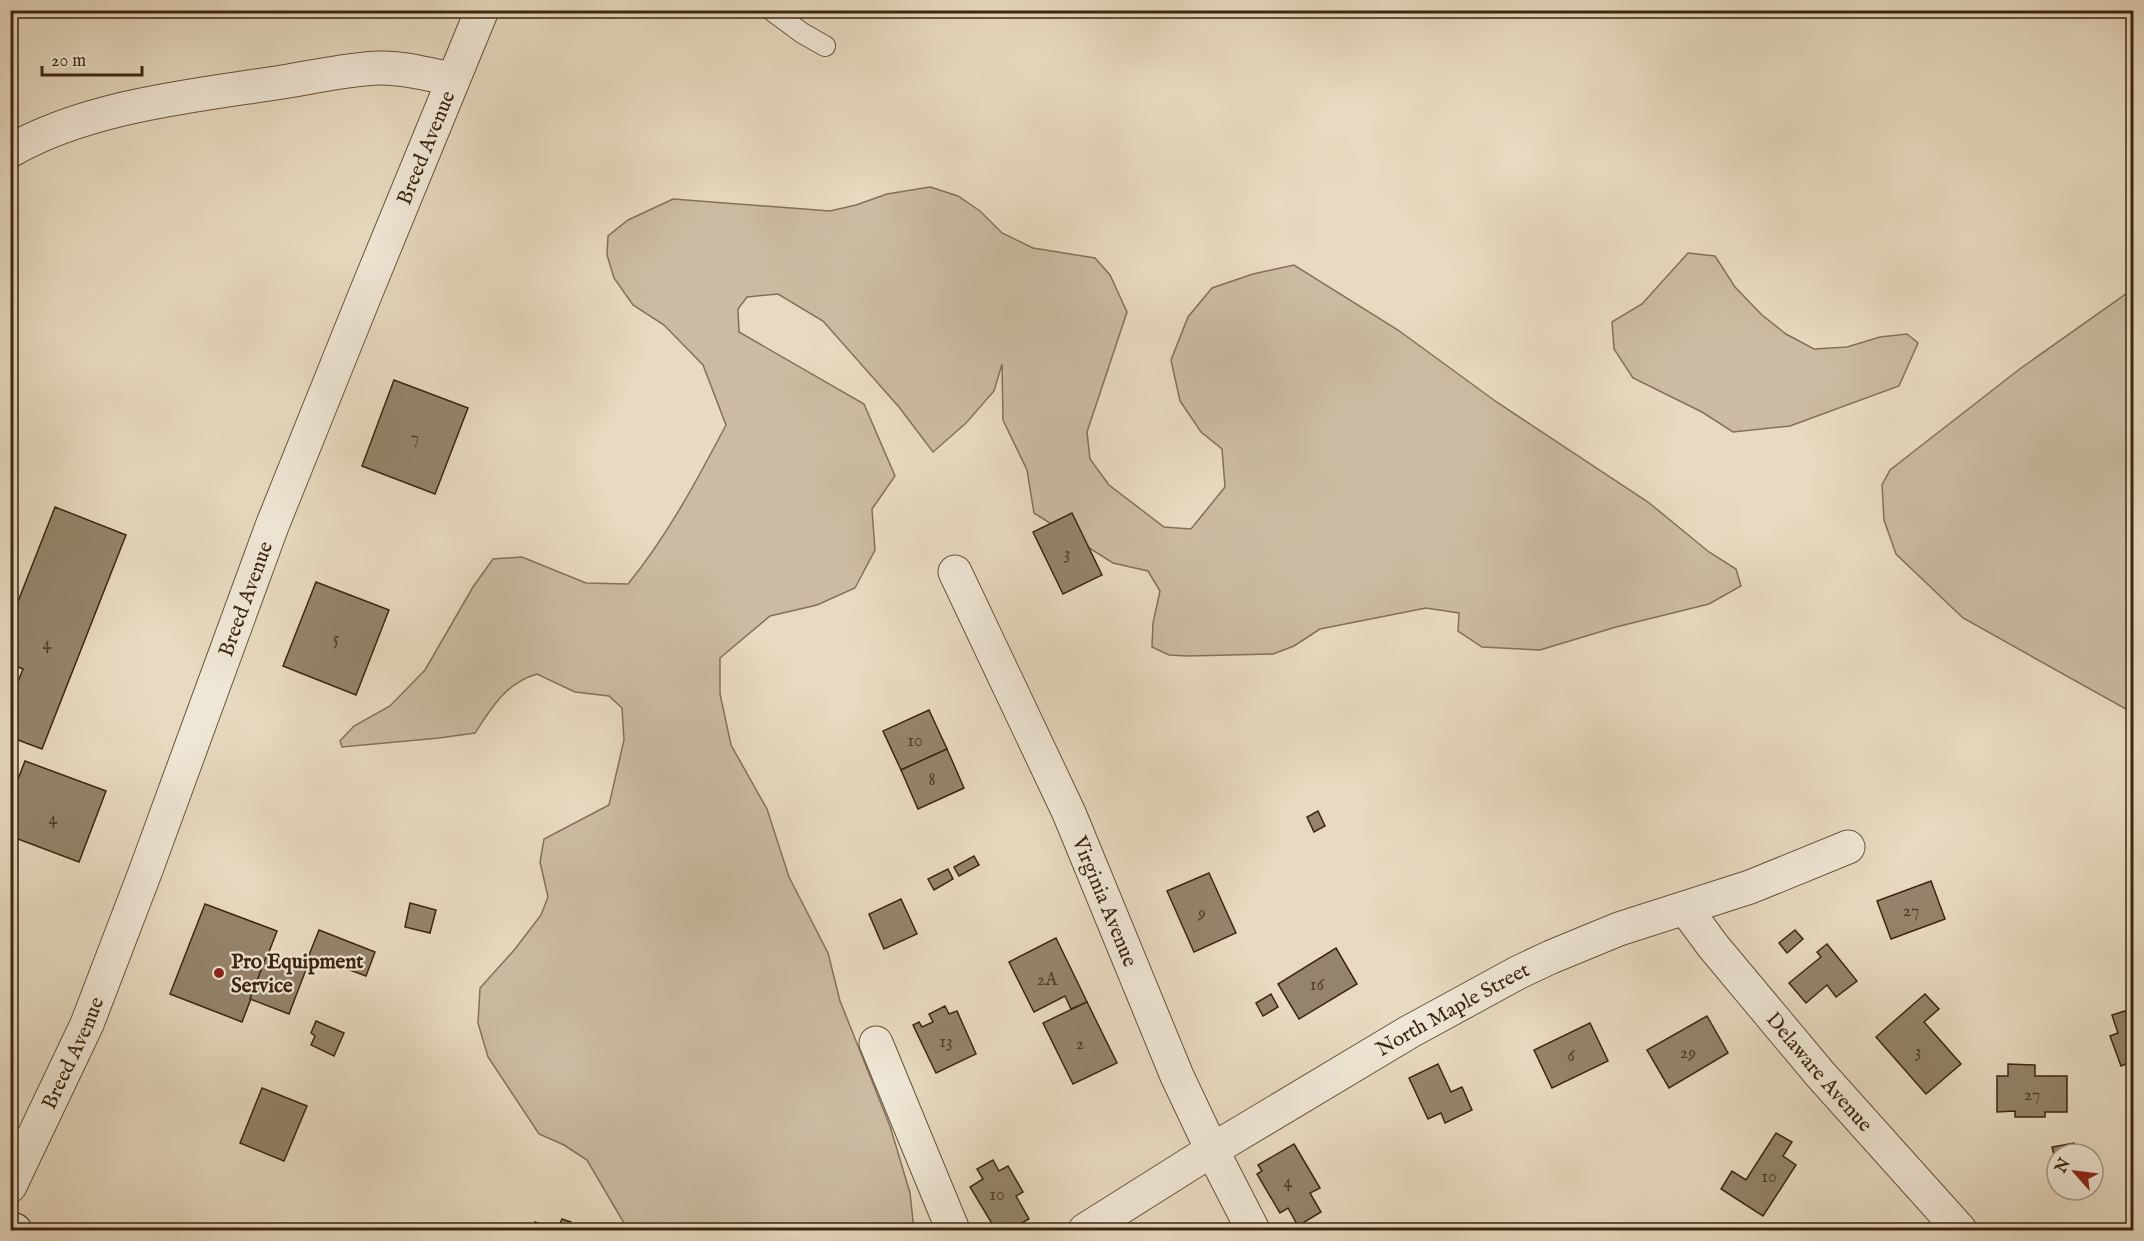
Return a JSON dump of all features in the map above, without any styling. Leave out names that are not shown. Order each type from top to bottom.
[{"type":"street","name":"Breed Avenue","points":[[10,1186],[60,1085],[91,1014],[272,526],[482,10]]},
{"type":"street","points":[[10,151],[47,133],[87,120],[133,107],[193,95],[379,68],[453,79]]},
{"type":"street","name":"Virginia Avenue","points":[[955,572],[1069,813],[1177,1076],[1253,1230]]},
{"type":"street","name":"North Maple Street","points":[[1084,1230],[1212,1150],[1486,989],[1551,957],[1650,917],[1750,887],[1848,847]]},
{"type":"street","name":"Delaware Avenue","points":[[1685,908],[1713,946],[1820,1074],[1960,1230]]},
{"type":"street","points":[[876,1043],[953,1230]]},
{"type":"street","points":[[10,1228],[15,1230]]},
{"type":"lane","points":[[771,10],[802,33],[825,46]]},
{"type":"shaded area","points":[[930,187],[958,196],[980,211],[1002,233],[1033,248],[1095,258],[1110,275],[1127,312],[1087,432],[1090,459],[1109,485],[1164,527],[1191,529],[1225,487],[1222,449],[1201,432],[1180,401],[1171,360],[1188,317],[1212,288],[1253,274],[1294,265],[1398,330],[1498,403],[1648,502],[1709,552],[1736,569],[1741,586],[1709,604],[1616,627],[1540,650],[1482,647],[1458,631],[1459,613],[1426,608],[1320,629],[1294,646],[1273,654],[1169,655],[1152,647],[1153,623],[1160,591],[1148,571],[1113,563],[1034,513],[1027,470],[1003,420],[1002,364],[994,391],[966,423],[933,452],[899,407],[823,321],[778,294],[747,297],[738,309],[739,332],[864,404],[895,476],[872,509],[875,550],[855,588],[817,605],[770,616],[720,658],[720,694],[731,745],[767,809],[789,877],[828,953],[840,1001],[890,1126],[910,1193],[914,1230],[628,1230],[587,1160],[564,1145],[539,1134],[488,1057],[478,1023],[480,988],[515,949],[541,915],[548,897],[540,862],[544,839],[609,805],[624,740],[622,708],[609,696],[575,692],[537,674],[526,678],[508,690],[494,705],[475,733],[342,747],[340,741],[354,726],[390,706],[425,670],[473,587],[493,559],[522,557],[586,583],[628,584],[669,527],[715,446],[726,425],[703,365],[664,325],[633,305],[614,278],[607,255],[608,236],[628,220],[673,199],[830,211],[887,194]]},
{"type":"shaded area","points":[[1688,253],[1715,256],[1735,287],[1762,315],[1786,334],[1814,349],[1847,347],[1880,337],[1907,334],[1918,343],[1899,386],[1790,426],[1733,432],[1702,412],[1633,378],[1614,349],[1612,322],[1642,304]]},
{"type":"shaded area","points":[[2133,289],[2133,713],[1963,618],[1896,554],[1884,520],[1882,485],[1890,470],[2021,368]]},
{"type":"building","points":[[394,380],[468,408],[435,494],[362,466]]},
{"type":"building","points":[[55,507],[126,535],[42,749],[10,737],[10,702],[23,669],[10,664],[10,622]]},
{"type":"building","points":[[1072,513],[1102,575],[1063,594],[1033,532]]},
{"type":"building","points":[[316,582],[389,610],[356,695],[283,666]]},
{"type":"building","points":[[929,710],[947,749],[901,770],[883,731]]},
{"type":"building","points":[[947,749],[964,788],[918,809],[901,770]]},
{"type":"building","points":[[25,761],[106,791],[79,862],[10,836],[10,800]]},
{"type":"building","points":[[1318,811],[1325,826],[1314,832],[1307,817]]},
{"type":"building","points":[[974,856],[979,865],[959,876],[954,867]]},
{"type":"building","points":[[948,869],[953,879],[934,890],[928,879]]},
{"type":"building","points":[[1209,873],[1236,933],[1194,952],[1167,891]]},
{"type":"building","points":[[1931,881],[1945,919],[1891,939],[1877,901]]},
{"type":"building","points":[[901,899],[917,934],[884,949],[869,914]]},
{"type":"building","points":[[410,903],[436,910],[430,933],[405,927]]},
{"type":"building","name":"Pro Equipment Service","points":[[205,904],[277,931],[242,1022],[170,994]]},
{"type":"building","points":[[319,930],[375,952],[366,976],[309,955]]},
{"type":"building","points":[[1795,930],[1803,939],[1787,953],[1779,943]]},
{"type":"building","points":[[1056,938],[1087,1002],[1071,1009],[1065,996],[1034,1012],[1009,962]]},
{"type":"building","points":[[1827,944],[1857,981],[1836,997],[1827,985],[1806,1003],[1789,983],[1821,957],[1817,952]]},
{"type":"building","points":[[1336,948],[1357,984],[1299,1019],[1278,984]]},
{"type":"building","points":[[268,952],[307,967],[289,1014],[250,999]]},
{"type":"building","points":[[1271,994],[1278,1007],[1263,1016],[1256,1003]]},
{"type":"building","points":[[1925,994],[1939,1009],[1924,1022],[1961,1064],[1926,1094],[1876,1037]]},
{"type":"building","points":[[1087,1002],[1117,1063],[1073,1084],[1043,1023]]},
{"type":"building","points":[[945,1006],[949,1014],[957,1011],[976,1054],[936,1073],[913,1025],[919,1022],[922,1027],[933,1022],[929,1014]]},
{"type":"building","points":[[2125,1011],[2134,1034],[2134,1061],[2121,1066],[2110,1036],[2118,1033],[2112,1015]]},
{"type":"building","points":[[1707,1016],[1728,1053],[1669,1088],[1647,1050]]},
{"type":"building","points":[[316,1021],[344,1033],[334,1056],[311,1045],[315,1036],[311,1033]]},
{"type":"building","points":[[1590,1023],[1608,1061],[1552,1088],[1534,1050]]},
{"type":"building","points":[[1438,1064],[1451,1092],[1462,1087],[1472,1110],[1445,1123],[1441,1113],[1428,1119],[1409,1078]]},
{"type":"building","points":[[2008,1064],[2035,1065],[2035,1076],[2067,1076],[2067,1112],[2045,1112],[2045,1117],[2015,1117],[2015,1111],[1997,1112],[1997,1076],[2008,1076]]},
{"type":"building","points":[[262,1088],[307,1106],[284,1161],[240,1143]]},
{"type":"building","points":[[1776,1133],[1792,1142],[1783,1156],[1796,1165],[1763,1216],[1721,1189],[1732,1171],[1746,1180]]},
{"type":"building","points":[[1294,1144],[1320,1188],[1310,1193],[1321,1212],[1298,1226],[1288,1208],[1280,1213],[1257,1174],[1262,1171],[1258,1165]]},
{"type":"building","points":[[993,1160],[999,1171],[1008,1166],[1023,1192],[1016,1196],[1029,1219],[1009,1230],[1005,1230],[1000,1223],[994,1227],[970,1187],[983,1179],[977,1169]]},
{"type":"building","points":[[562,1219],[571,1222],[568,1230],[557,1230]]},
{"type":"building","points":[[535,1222],[554,1230],[532,1230]]},
{"type":"place","name":"Pro Equipment Service","points":[[219,973]]}]
